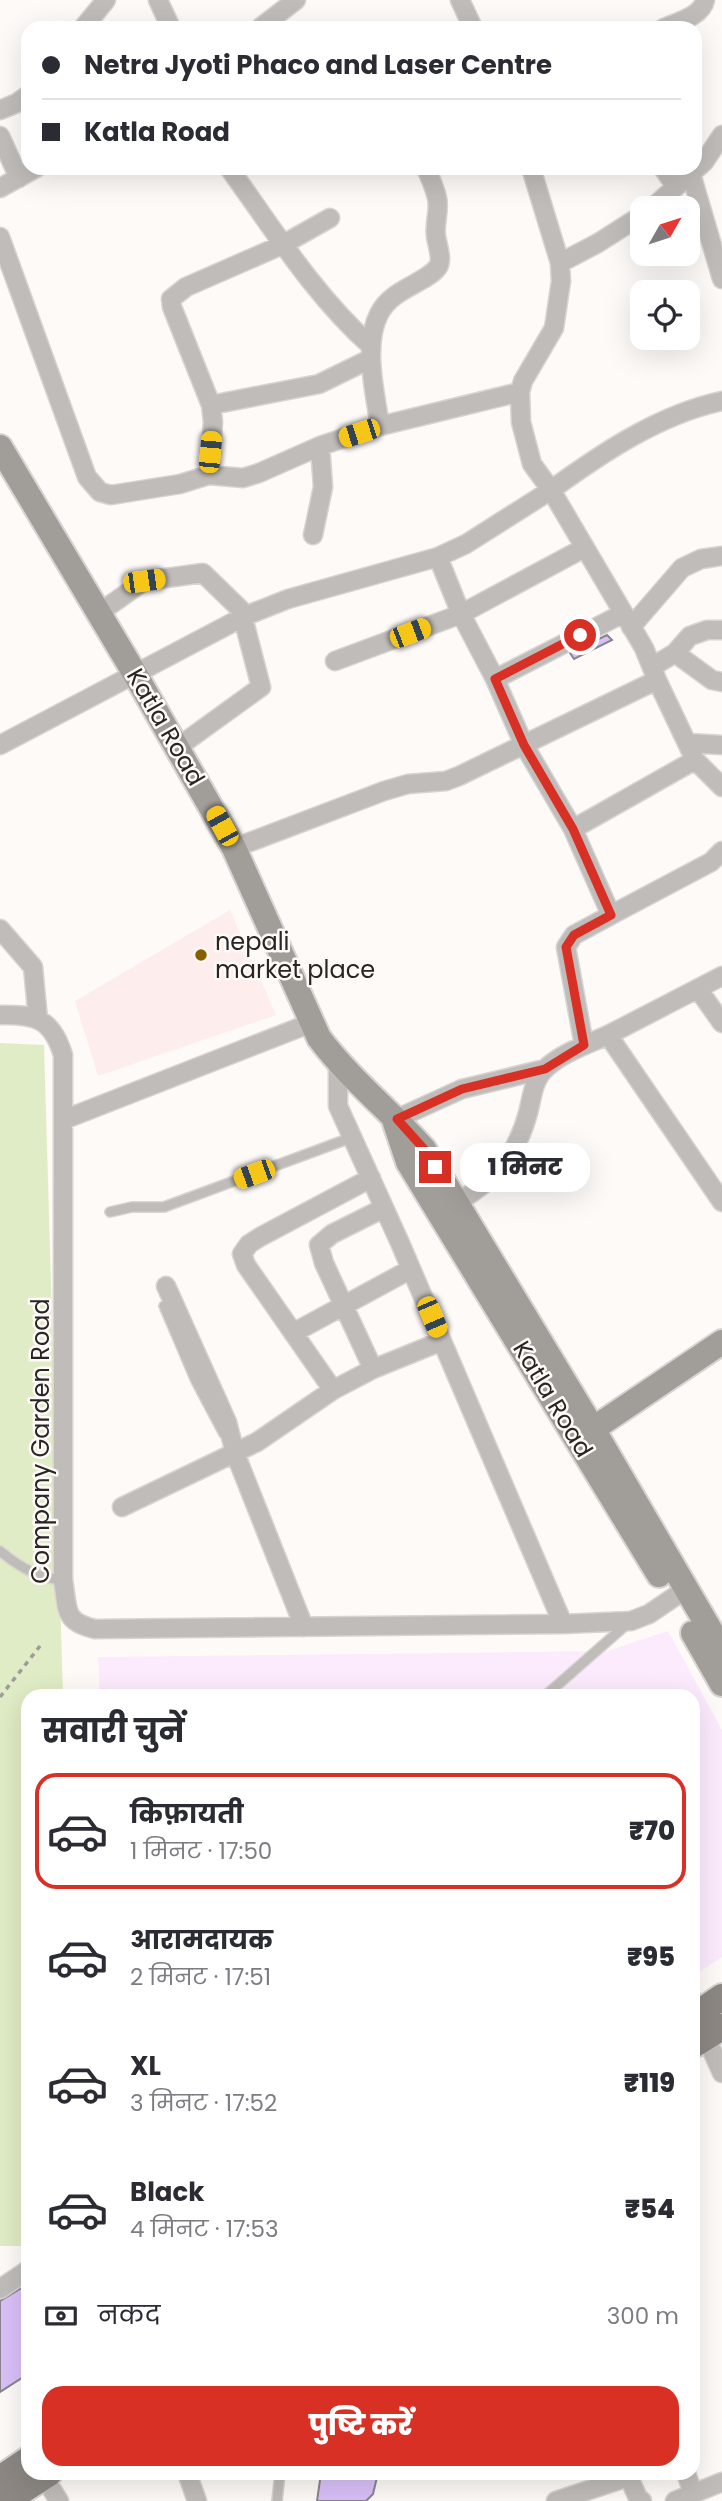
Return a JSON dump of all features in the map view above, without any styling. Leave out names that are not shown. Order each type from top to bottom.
[{"type":"main road","points":[[0,2479],[21,2474]]},
{"type":"main road","points":[[6,2501],[29,2480]]},
{"type":"street","points":[[89,21],[106,0]]},
{"type":"street","points":[[158,0],[168,21]]},
{"type":"street","points":[[269,21],[296,0]]},
{"type":"street","points":[[460,0],[470,21]]},
{"type":"street","points":[[679,21],[698,12],[705,5],[705,0]]},
{"type":"street","points":[[0,110],[21,101]]},
{"type":"street","points":[[702,164],[722,135]]},
{"type":"street","points":[[0,136],[19,178]]},
{"type":"street","points":[[0,188],[24,175]]},
{"type":"street","points":[[234,175],[309,281],[371,352]]},
{"type":"street","points":[[380,426],[371,352],[379,314],[394,296],[427,276],[438,267],[440,261],[435,232],[439,210],[429,175]]},
{"type":"street","points":[[533,175],[560,263],[560,297],[554,328],[523,381],[520,392],[521,422],[527,452],[644,648],[695,760],[722,787]]},
{"type":"street","points":[[668,175],[676,187]]},
{"type":"street","points":[[666,196],[690,175]]},
{"type":"street","points":[[691,175],[722,279]]},
{"type":"street","points":[[209,475],[213,422],[211,405],[171,299],[206,277],[282,245],[330,218]]},
{"type":"street","points":[[560,263],[630,223]]},
{"type":"street","points":[[0,237],[87,477],[100,492],[111,495],[125,494],[180,484],[209,475],[243,478],[320,446],[380,426],[520,392]]},
{"type":"street","points":[[211,405],[319,384],[371,352]]},
{"type":"street","points":[[0,745],[242,618],[288,598],[438,557],[466,544],[599,456],[695,408],[722,401]]},
{"type":"street","points":[[313,535],[323,487],[320,446]]},
{"type":"street","name":"Katla Road","points":[[0,447],[178,747],[234,848],[319,1038],[338,1063],[424,1149],[457,1203],[464,1233]]},
{"type":"street","points":[[335,661],[460,614],[584,548]]},
{"type":"street","points":[[495,679],[626,620],[682,568],[701,559],[722,556]]},
{"type":"street","points":[[438,557],[460,614],[495,679],[524,745],[573,829],[611,915]]},
{"type":"street","points":[[99,613],[144,581],[203,573],[241,610],[261,687],[178,747]]},
{"type":"street","points":[[234,848],[384,791],[408,784],[459,776],[524,745],[654,673],[690,636],[707,630],[722,629]]},
{"type":"street","points":[[676,653],[712,680],[722,682]]},
{"type":"street","points":[[687,743],[722,746]]},
{"type":"street","points":[[573,829],[695,760]]},
{"type":"street","points":[[584,1045],[566,947],[574,935],[711,862],[722,851]]},
{"type":"street","points":[[0,929],[33,967],[38,1019],[0,1015]]},
{"type":"street","points":[[394,1117],[462,1089],[545,1069],[584,1045],[722,976]]},
{"type":"street","points":[[698,989],[722,1023]]},
{"type":"street","name":"Company Garden Road","points":[[38,1019],[51,1027],[63,1055],[63,1580],[69,1614],[78,1625],[94,1629],[563,1625],[631,1621],[649,1614],[679,1593]]},
{"type":"street","points":[[63,1120],[311,1023]]},
{"type":"street","points":[[608,1035],[722,1202]]},
{"type":"street","points":[[338,1063],[338,1106],[442,1340],[563,1625]]},
{"type":"street","points":[[457,1203],[490,1180],[512,1155],[521,1136],[536,1080],[545,1069]]},
{"type":"street","name":"Katla Road","points":[[394,1117],[408,1162],[464,1233],[593,1442],[720,1669]]},
{"type":"street","points":[[333,1390],[246,1265],[243,1254],[249,1244],[260,1237],[371,1178]]},
{"type":"street","points":[[373,1369],[320,1253],[319,1245],[332,1234],[384,1208]]},
{"type":"street","points":[[293,1333],[411,1269]]},
{"type":"street","points":[[166,1286],[227,1422],[235,1453],[304,1627]]},
{"type":"street","points":[[122,1507],[257,1442],[333,1390],[373,1369],[442,1340]]},
{"type":"street","points":[[593,1442],[722,1342]]},
{"type":"street","points":[[706,2021],[722,2073]]},
{"type":"street","points":[[0,2289],[21,2275]]},
{"type":"street","points":[[46,2480],[59,2501]]},
{"type":"street","points":[[190,2480],[197,2501]]},
{"type":"street","points":[[556,2501],[613,2480]]},
{"type":"street","points":[[629,2480],[642,2501]]},
{"type":"street","points":[[688,2480],[693,2493]]},
{"type":"street","points":[[675,2501],[693,2493],[720,2488]]},
{"type":"lane","points":[[110,1212],[132,1207],[164,1207],[353,1137]]},
{"type":"lane","points":[[164,1306],[196,1381],[235,1453]]},
{"type":"lane","points":[[0,1551],[30,1572],[48,1580],[63,1580]]},
{"type":"lane","points":[[553,1689],[631,1621]]},
{"type":"lane","points":[[277,2501],[279,2480]]},
{"type":"path","points":[[0,1697],[40,1646]]},
{"type":"shaded area","name":"nepali market place","points":[[230,910],[276,1015],[98,1076],[75,1001]]},
{"type":"shaded area","points":[[668,1631],[700,1689],[100,1689],[98,1657],[607,1651]]},
{"type":"shaded area","points":[[700,1690],[722,1730],[722,1957],[700,1971]]},
{"type":"green space","points":[[0,1043],[44,1045],[63,1689],[21,1689],[21,2246],[0,2246]]},
{"type":"building","points":[[607,635],[612,640],[574,659],[570,653]]},
{"type":"building","points":[[21,2288],[21,2378],[0,2392],[0,2301]]},
{"type":"building","points":[[320,2480],[376,2480],[373,2494],[366,2501],[317,2501]]},
{"type":"place","name":"nepali market place","points":[[201,955]]},
{"type":"route","points":[[435,1167],[424,1149],[397,1119],[462,1089],[545,1069],[584,1045],[566,947],[574,935],[611,915],[573,829],[524,745],[495,679],[580,635]]}]
